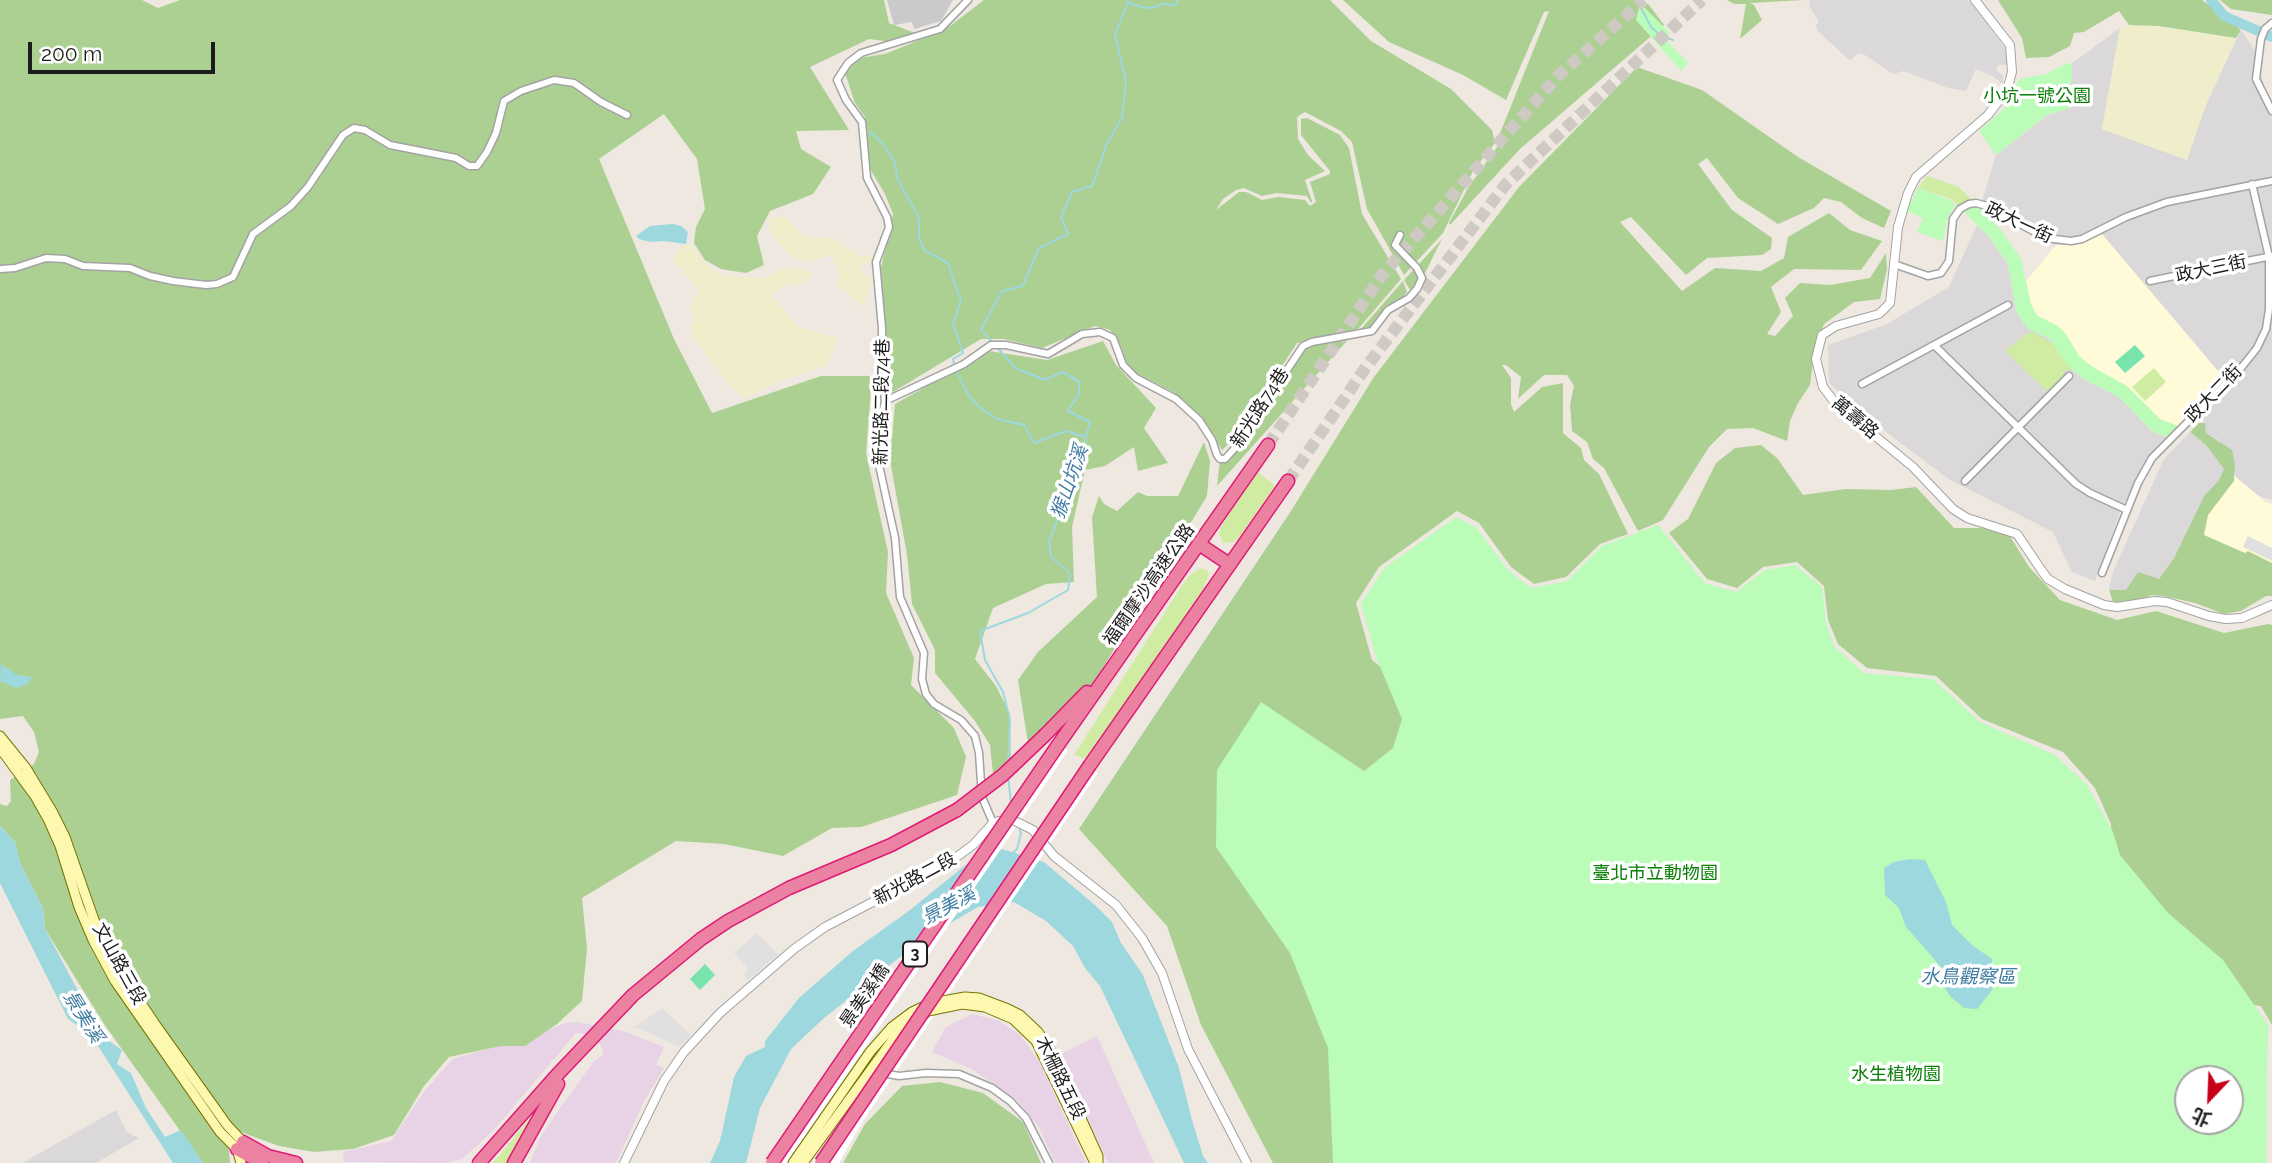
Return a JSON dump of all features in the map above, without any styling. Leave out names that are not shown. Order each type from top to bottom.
[{"type":"highway","name":"福爾摩沙高速公路","points":[[1058,745],[1268,445]]},
{"type":"highway","name":"3","points":[[821,1163],[1090,765],[1288,481]]},
{"type":"highway","points":[[1199,544],[1229,564]]},
{"type":"highway","points":[[479,1163],[556,1076],[640,988],[678,956],[728,921],[789,888],[891,845],[957,810],[1013,767],[1112,667]]},
{"type":"highway","name":"景美溪橋","points":[[772,1163],[1058,745]]},
{"type":"highway","points":[[514,1163],[548,1100],[585,1046]]},
{"type":"highway","points":[[830,1163],[839,1142],[891,1062]]},
{"type":"highway","points":[[240,1145],[262,1163]]},
{"type":"highway","points":[[240,1145],[296,1163]]},
{"type":"main road","name":"文山路三段","points":[[0,736],[48,819],[93,940],[115,981],[220,1132],[240,1145]]},
{"type":"main road","name":"文山路三段","points":[[0,748],[11,755]]},
{"type":"main road","name":"木柵路五段","points":[[793,1163],[866,1065],[897,1034],[928,1010],[962,1004],[1000,1012],[1013,1019],[1036,1041],[1097,1163]]},
{"type":"main road","name":"木柵路五段","points":[[803,1163],[866,1065]]},
{"type":"main road","points":[[240,1145],[241,1163]]},
{"type":"street","name":"新光路二段74巷","points":[[968,0],[940,29],[861,53],[848,63],[837,80],[846,100],[862,122],[867,178],[890,227],[876,261],[883,328],[882,374],[885,401],[879,429],[879,465],[895,538],[900,597],[924,653],[922,679],[926,694],[934,704],[961,720],[977,743],[982,797],[996,822]]},
{"type":"street","name":"萬壽路","points":[[1975,0],[2010,45],[2013,61],[2010,81],[2003,97],[1988,115],[1916,177],[1908,193],[1898,227],[1892,295],[1887,307],[1872,317],[1831,328],[1820,339],[1816,359],[1825,392],[1836,404],[1899,454],[1953,509],[1967,518],[2017,534],[2048,579],[2065,589],[2104,605],[2117,607],[2155,601],[2166,602],[2226,619],[2242,618],[2272,605]]},
{"type":"street","points":[[2272,23],[2260,39],[2256,79],[2272,111]]},
{"type":"street","points":[[0,269],[15,268],[46,258],[65,259],[83,265],[130,268],[173,281],[217,284],[233,276],[253,234],[291,206],[308,187],[343,135],[354,128],[365,130],[390,145],[456,158],[469,166],[477,166],[496,133],[504,101],[521,91],[554,80],[574,82],[601,102],[627,115]]},
{"type":"street","name":"政大一街","points":[[1894,264],[1928,276],[1941,273],[1949,261],[1953,219],[1960,209],[1969,204],[1980,204],[2042,237],[2066,242],[2081,239],[2167,202],[2272,181]]},
{"type":"street","name":"政大二街","points":[[2102,573],[2138,483],[2152,458],[2241,368],[2266,329],[2270,257],[2252,184]]},
{"type":"street","name":"新光路74巷","points":[[885,401],[955,369],[994,345],[1048,354],[1082,334],[1108,334],[1115,342],[1126,369],[1144,383],[1176,399],[1199,420],[1212,440],[1217,456],[1225,459],[1303,346],[1372,331],[1388,310],[1409,298],[1417,289],[1422,278],[1417,268],[1395,245],[1400,234]]},
{"type":"street","name":"政大三街","points":[[2150,281],[2270,257]]},
{"type":"street","points":[[1862,384],[2008,305]]},
{"type":"street","points":[[1934,345],[2084,490],[2127,510]]},
{"type":"street","points":[[1965,481],[2069,376]]},
{"type":"street","points":[[996,822],[1013,820],[1027,826],[1040,837],[1054,856],[1116,905],[1142,938],[1162,973],[1188,1049],[1247,1163]]},
{"type":"street","name":"新光路二段","points":[[624,1163],[664,1082],[684,1052],[720,1013],[812,936],[951,861],[973,845],[996,822]]},
{"type":"street","points":[[866,1065],[887,1075],[959,1074],[992,1088],[1010,1101],[1026,1118],[1049,1163]]},
{"type":"shaded area","points":[[887,0],[953,0],[941,21],[914,29],[912,22],[894,25]]},
{"type":"shaded area","points":[[1810,0],[1969,0],[2007,51],[2008,65],[1998,65],[1996,70],[2003,76],[2003,84],[1976,69],[1966,91],[1948,88],[1904,71],[1893,74],[1858,53],[1850,61],[1817,30],[1816,25],[1819,22],[1809,6]]},
{"type":"shaded area","points":[[2141,24],[2236,38],[2205,107],[2187,160],[2102,129],[2120,28]]},
{"type":"shaded area","points":[[2120,28],[2102,129],[2187,160],[2205,107],[2241,30],[2256,52],[2272,120],[2272,500],[2256,495],[2235,476],[2235,464],[2219,440],[2206,433],[2202,416],[2224,378],[2088,240],[2056,245],[1980,208],[1996,155],[2048,115],[2070,108],[2071,64]]},
{"type":"shaded area","points":[[785,216],[803,236],[833,238],[861,257],[872,255],[872,263],[860,263],[862,273],[874,279],[863,307],[837,284],[840,271],[830,255],[805,262],[788,253],[769,230],[770,218]]},
{"type":"shaded area","points":[[1977,225],[2008,264],[2016,311],[2027,328],[2050,339],[2067,365],[2085,380],[2119,397],[2152,431],[2167,437],[2146,461],[2121,509],[2095,581],[2072,572],[2053,532],[1950,480],[1890,435],[1829,383],[1828,345],[1887,324],[1949,287]]},
{"type":"shaded area","points":[[2102,234],[2224,378],[2178,426],[2160,419],[2127,386],[2094,368],[2079,356],[2066,334],[2038,316],[2031,305],[2026,281],[2056,245],[2078,244]]},
{"type":"shaded area","points":[[692,245],[702,261],[719,274],[765,278],[794,267],[813,273],[804,283],[787,285],[770,293],[799,327],[839,339],[826,366],[776,382],[755,394],[743,397],[730,386],[693,337],[690,328],[695,321],[690,307],[699,290],[673,260],[682,246]]},
{"type":"shaded area","points":[[2190,432],[2206,445],[2224,469],[2219,480],[2204,496],[2174,558],[2159,579],[2126,591],[2109,590],[2112,574],[2164,459]]},
{"type":"shaded area","points":[[2231,473],[2272,504],[2272,568],[2193,534]]},
{"type":"shaded area","points":[[2248,536],[2272,548],[2272,561],[2243,547]]},
{"type":"shaded area","points":[[757,933],[778,955],[748,980],[744,974],[749,969],[734,953]]},
{"type":"shaded area","points":[[662,1008],[691,1035],[680,1047],[635,1027]]},
{"type":"shaded area","points":[[972,1014],[999,1021],[1020,1035],[1039,1061],[1086,1163],[1055,1163],[1039,1127],[1019,1102],[972,1069],[932,1052],[946,1027]]},
{"type":"shaded area","points":[[576,1022],[623,1031],[664,1047],[656,1065],[664,1068],[644,1101],[616,1163],[530,1163],[540,1138],[560,1108],[594,1061],[602,1056],[604,1050],[597,1041],[585,1034],[576,1033],[492,1132],[462,1159],[445,1163],[344,1162],[343,1152],[391,1141],[423,1093],[453,1059]]},
{"type":"shaded area","points":[[1097,1036],[1154,1163],[1108,1163],[1059,1055]]},
{"type":"shaded area","points":[[116,1110],[127,1132],[139,1138],[96,1163],[22,1163]]},
{"type":"green space","points":[[0,0],[142,0],[158,8],[180,0],[884,0],[889,23],[915,33],[892,42],[869,39],[810,67],[849,130],[796,131],[801,149],[831,167],[813,194],[770,211],[757,236],[764,265],[746,273],[721,269],[705,260],[694,243],[696,227],[705,209],[697,159],[664,114],[599,159],[674,339],[712,413],[821,376],[872,376],[866,453],[888,552],[886,593],[914,658],[911,685],[954,728],[966,757],[957,795],[861,827],[832,828],[783,856],[724,844],[676,841],[582,898],[587,948],[582,1001],[557,1024],[525,1046],[501,1046],[449,1057],[424,1086],[394,1135],[353,1149],[314,1152],[279,1146],[227,1127],[230,1163],[203,1163],[104,1024],[45,929],[43,908],[20,863],[15,842],[0,826],[0,804],[7,806],[11,801],[10,780],[34,764],[39,752],[34,732],[23,716],[0,719]]},
{"type":"green space","points":[[984,0],[1330,0],[1371,41],[1451,89],[1492,130],[1495,143],[1473,171],[1443,233],[1404,275],[1367,209],[1352,142],[1341,131],[1305,112],[1297,117],[1298,139],[1308,155],[1325,171],[1305,180],[1311,203],[1307,196],[1277,193],[1262,196],[1244,188],[1223,199],[1216,210],[1239,192],[1246,192],[1262,200],[1279,197],[1305,200],[1310,206],[1316,202],[1310,182],[1330,174],[1330,171],[1301,135],[1301,119],[1307,118],[1340,135],[1349,148],[1362,214],[1401,279],[1358,329],[1297,343],[1236,437],[1222,450],[1202,417],[1173,392],[1136,373],[1126,361],[1121,346],[1110,330],[1095,326],[1042,348],[1004,339],[981,339],[888,395],[881,268],[893,214],[885,194],[867,164],[865,117],[855,103],[845,73],[859,58],[885,54],[946,29]]},
{"type":"green space","points":[[1343,0],[1641,0],[1649,5],[1664,25],[1520,149],[1450,225],[1468,188],[1500,143],[1499,136],[1549,11],[1544,12],[1506,100],[1463,75],[1389,42]]},
{"type":"green space","points":[[1727,0],[1804,0],[1750,3],[1754,5],[1762,20],[1740,39],[1746,4],[1734,4]]},
{"type":"green space","points":[[1998,0],[2202,0],[2241,30],[2236,38],[2159,26],[2129,25],[2119,11],[2084,32],[2074,33],[2070,46],[2049,57],[2026,58],[2022,38]]},
{"type":"green space","points":[[2220,0],[2272,0],[2272,15],[2231,9]]},
{"type":"green space","points":[[1640,3],[1669,32],[1668,42],[1688,63],[1681,71],[1636,20]]},
{"type":"green space","name":"小坑一號公園","points":[[2067,63],[2072,67],[2070,108],[2047,115],[1996,155],[1979,131],[2004,109],[2019,79],[2047,74]]},
{"type":"green space","points":[[1637,67],[1702,90],[1798,157],[1891,211],[1884,228],[1862,218],[1841,202],[1824,198],[1814,208],[1778,224],[1738,198],[1707,158],[1698,164],[1732,210],[1772,238],[1771,249],[1762,255],[1707,258],[1686,275],[1631,217],[1620,222],[1682,291],[1715,268],[1761,271],[1784,258],[1788,237],[1829,213],[1850,230],[1882,241],[1861,270],[1794,269],[1771,287],[1781,312],[1767,334],[1775,336],[1793,316],[1785,298],[1800,283],[1830,285],[1870,278],[1886,253],[1887,269],[1880,299],[1854,302],[1824,324],[1814,354],[1810,385],[1790,421],[1787,441],[1753,428],[1727,429],[1709,447],[1663,520],[1638,531],[1604,468],[1593,459],[1587,442],[1572,431],[1570,405],[1574,386],[1567,375],[1544,375],[1518,399],[1521,377],[1506,365],[1502,365],[1511,378],[1511,404],[1514,412],[1542,387],[1563,383],[1563,433],[1581,448],[1584,460],[1599,474],[1628,534],[1600,544],[1566,577],[1534,584],[1511,567],[1479,523],[1457,511],[1379,567],[1356,603],[1372,660],[1428,706],[1378,1163],[1273,1163],[1201,1025],[1167,926],[1079,829],[1289,514],[1374,377],[1519,187]]},
{"type":"green space","points":[[1927,176],[1959,187],[1972,200],[1958,206],[1951,199],[1918,188]]},
{"type":"green space","points":[[1918,188],[1950,200],[1955,205],[1947,220],[1943,241],[1917,232],[1923,218],[1907,211]]},
{"type":"green space","points":[[1973,207],[1980,208],[2001,230],[2021,259],[2036,315],[2058,326],[2079,356],[2094,368],[2127,386],[2160,419],[2178,426],[2167,437],[2152,431],[2119,397],[2085,380],[2067,365],[2050,339],[2027,328],[2016,311],[2008,264],[1990,238],[1963,211]]},
{"type":"green space","points":[[1442,239],[1424,275],[1410,290],[1404,280]]},
{"type":"green space","points":[[1403,281],[1407,292],[1401,299],[1386,306],[1370,327],[1360,330]]},
{"type":"green space","points":[[2031,331],[2056,346],[2072,369],[2064,371],[2062,378],[2048,392],[2005,351]]},
{"type":"green space","points":[[1353,334],[1217,486],[1220,460],[1238,444],[1300,346]]},
{"type":"green space","points":[[1103,341],[1116,365],[1156,408],[1144,428],[1168,463],[1138,471],[1134,447],[1105,466],[1085,470],[1072,527],[1074,582],[1046,584],[993,608],[975,659],[996,686],[1010,714],[1011,771],[994,783],[990,745],[975,721],[935,673],[935,650],[912,604],[907,555],[890,460],[895,404],[989,351],[1047,360]]},
{"type":"green space","points":[[2135,345],[2145,356],[2125,373],[2115,362]]},
{"type":"green space","points":[[2154,368],[2166,382],[2145,401],[2132,387]]},
{"type":"green space","points":[[2199,423],[2205,423],[2206,433],[2232,450],[2235,465],[2234,481],[2208,515],[2204,535],[2272,563],[2272,596],[2266,596],[2241,611],[2224,614],[2195,603],[2164,596],[2152,595],[2138,600],[2113,602],[2109,590],[2126,590],[2138,572],[2159,579],[2174,558],[2204,496],[2219,480],[2224,469],[2206,445],[2190,432]]},
{"type":"green space","points":[[1204,442],[1210,461],[1207,496],[1093,684],[1030,756],[1018,680],[1038,652],[1097,597],[1092,517],[1099,496],[1104,504],[1117,511],[1138,492],[1147,496],[1178,496]]},
{"type":"green space","points":[[1761,445],[1777,458],[1803,495],[1846,489],[1891,490],[1916,487],[1954,528],[2005,528],[2029,567],[2060,600],[2117,620],[2156,611],[2224,633],[2272,625],[2272,1025],[2261,1006],[2211,1000],[2192,1065],[2174,1065],[2174,1124],[2020,1163],[2113,872],[2111,824],[2095,788],[2063,752],[1982,719],[1936,676],[1867,668],[1838,644],[1828,620],[1824,586],[1797,562],[1763,567],[1737,588],[1707,579],[1669,533],[1688,519],[1716,463],[1735,448]]},
{"type":"green space","points":[[1257,471],[1275,486],[1238,539],[1223,543],[1219,534],[1221,527]]},
{"type":"green space","name":"臺北市立動物園","points":[[1456,517],[1476,527],[1508,570],[1531,588],[1567,581],[1602,546],[1658,525],[1705,583],[1736,592],[1765,570],[1795,565],[1822,587],[1826,623],[1834,646],[1864,673],[1933,679],[1980,722],[2055,755],[2087,785],[2113,832],[2120,855],[2168,913],[2223,960],[2268,1025],[2266,1163],[1333,1163],[1328,1048],[1290,953],[1216,847],[1217,770],[1261,702],[1364,771],[1393,748],[1402,719],[1376,657],[1361,604],[1383,569]]},
{"type":"green space","points":[[1201,568],[1207,570],[1209,575],[1198,601],[1088,760],[1074,755],[1181,587],[1189,576]]},
{"type":"green space","points":[[705,964],[715,975],[700,990],[690,979]]},
{"type":"green space","points":[[940,1082],[983,1093],[1023,1122],[1041,1163],[843,1163],[865,1124],[902,1086]]},
{"type":"green space","points":[[537,1109],[510,1163],[492,1163],[498,1157]]},
{"type":"water","points":[[673,224],[688,232],[686,244],[650,242],[636,236],[650,226]]},
{"type":"water","points":[[1,664],[17,675],[32,677],[28,684],[16,688],[0,681]]},
{"type":"water","name":"景美溪","points":[[0,826],[15,842],[20,863],[43,908],[45,929],[84,1002],[83,1013],[102,1036],[122,1050],[117,1064],[131,1073],[146,1108],[165,1137],[181,1130],[203,1163],[173,1163],[91,1035],[68,1019],[0,883]]},
{"type":"water","name":"景美溪","points":[[1002,849],[1044,862],[1112,922],[1121,943],[1143,975],[1179,1068],[1192,1120],[1203,1156],[1208,1163],[1184,1163],[1100,986],[1085,968],[1073,946],[1046,921],[1014,902],[978,907],[921,940],[823,1019],[791,1049],[760,1108],[746,1163],[710,1163],[720,1141],[734,1077],[746,1056],[765,1047],[765,1041],[799,998],[853,951],[910,910],[973,859]]},
{"type":"water","name":"水鳥觀察區","points":[[1925,860],[1946,902],[1952,925],[1972,945],[1992,959],[1993,989],[1977,1009],[1964,1008],[1950,996],[1942,984],[1942,968],[1906,927],[1899,908],[1885,895],[1884,868],[1894,862]]},
{"type":"pier","points":[[1054,742],[1068,751],[786,1163],[768,1163]]},
{"type":"pier","points":[[1086,763],[1098,773],[861,1124],[839,1163],[813,1163]]},
{"type":"waterway","name":"猴山坑溪","points":[[992,342],[981,330],[1002,291],[1023,286],[1039,248],[1068,234],[1061,217],[1072,192],[1092,186],[1107,143],[1122,118],[1126,82],[1115,35],[1129,0]]},
{"type":"waterway","points":[[1128,3],[1145,8],[1161,4],[1175,5],[1178,0]]},
{"type":"waterway","points":[[1637,0],[1651,27],[1661,36],[1673,40]]},
{"type":"waterway","points":[[2211,0],[2224,16],[2272,37]]},
{"type":"waterway","points":[[870,132],[883,144],[895,162],[897,178],[919,218],[919,238],[924,250],[948,263],[961,301],[953,323],[963,353],[953,359],[954,364]]},
{"type":"waterway","name":"猴山坑溪","points":[[996,346],[1015,368],[1045,380],[1062,372],[1079,381],[1079,394],[1068,411],[1090,422],[1079,461],[1049,542],[1051,557],[1070,573],[1068,590],[1028,613],[980,631],[985,660],[1003,692],[1010,720],[1008,764]]},
{"type":"waterway","points":[[958,374],[967,393],[979,407],[997,419],[1024,425],[1034,443],[1066,431],[1085,437]]},
{"type":"waterway","name":"猴山坑溪","points":[[1008,777],[1011,802]]},
{"type":"waterway","name":"猴山坑溪","points":[[1012,854],[1017,849],[1021,833],[1019,827]]},
{"type":"tunnel","points":[[1268,445],[1382,275],[1558,76],[1644,0]]},
{"type":"tunnel","points":[[1288,481],[1366,367],[1506,184],[1702,0]]},
{"type":"park label","name":"水生植物園","points":[[1896,1075]]}]
